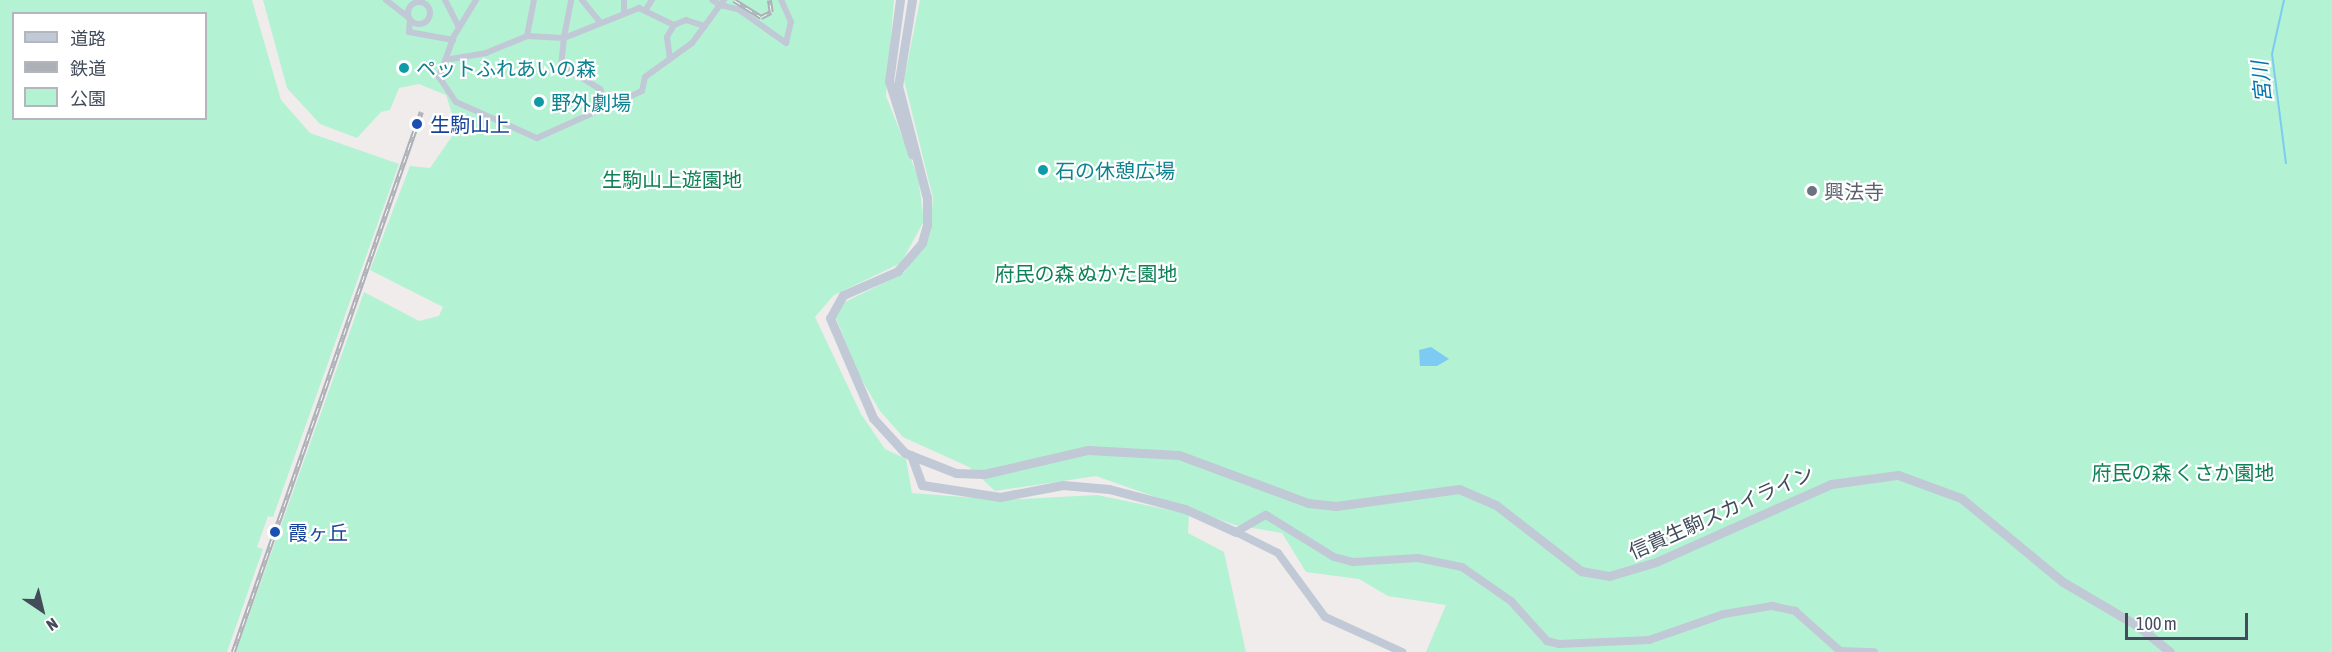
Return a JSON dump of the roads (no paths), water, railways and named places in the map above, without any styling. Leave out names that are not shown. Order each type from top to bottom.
[{"type":"street","points":[[386,0],[409,18],[421,24],[430,17],[422,1],[410,7],[409,18],[409,32],[453,40]]},
{"type":"street","points":[[445,0],[459,27]]},
{"type":"street","points":[[476,0],[459,27],[439,77],[456,102],[537,138],[642,91],[645,77],[670,59],[705,26],[722,2]]},
{"type":"street","points":[[527,36],[534,0]]},
{"type":"street","points":[[571,0],[561,65],[600,89],[608,106]]},
{"type":"street","points":[[582,0],[599,21]]},
{"type":"street","points":[[624,0],[624,12]]},
{"type":"street","points":[[645,11],[652,0]]},
{"type":"street","points":[[712,0],[738,9],[786,43],[791,22],[781,0]]},
{"type":"street","points":[[900,0],[889,81],[902,135],[915,156]]},
{"type":"street","name":"信貴生駒スカイライン","points":[[912,0],[898,86],[927,198],[922,243],[898,271],[838,299],[830,318],[873,418],[911,456],[956,473],[984,474],[1088,450],[1179,456],[1308,502],[1336,506],[1459,489],[1496,505],[1581,571],[1609,576],[1656,562],[1831,484],[1898,475],[1961,498],[2063,582],[2138,626],[2170,652]]},
{"type":"street","points":[[445,60],[486,53],[527,36],[564,38],[624,12],[645,11],[674,25]]},
{"type":"street","points":[[670,59],[667,37],[674,25],[686,20],[705,26]]},
{"type":"street","points":[[911,456],[922,485],[1000,497],[1062,485],[1109,489],[1185,509],[1278,553],[1325,617],[1402,652]]},
{"type":"street","points":[[1236,532],[1266,515],[1334,557],[1353,562],[1418,558],[1462,567],[1511,601],[1547,641],[1559,644],[1649,640],[1724,614],[1772,606],[1795,611],[1840,651],[1874,652]]},
{"type":"water","points":[[1431,347],[1449,359],[1437,366],[1420,366],[1419,350]]},
{"type":"waterway","name":"宮川","points":[[2284,0],[2272,54],[2286,163]]},
{"type":"railway","points":[[734,0],[761,17],[771,12],[769,0]]},
{"type":"railway","points":[[233,652],[421,112]]},
{"type":"place","name":"ペットふれあいの森","points":[[404,68]]},
{"type":"place","name":"野外劇場","points":[[539,102]]},
{"type":"place","name":"生駒山上","points":[[417,124]]},
{"type":"place","name":"石の休憩広場","points":[[1043,170]]},
{"type":"place","name":"興法寺","points":[[1812,191]]},
{"type":"place","name":"霞ヶ丘","points":[[275,532]]},
{"type":"park label","name":"生駒山上遊園地","points":[[672,179]]},
{"type":"park label","name":"府民の森 ぬかた園地","points":[[1086,273]]},
{"type":"park label","name":"府民の森 くさか園地","points":[[2183,472]]}]
